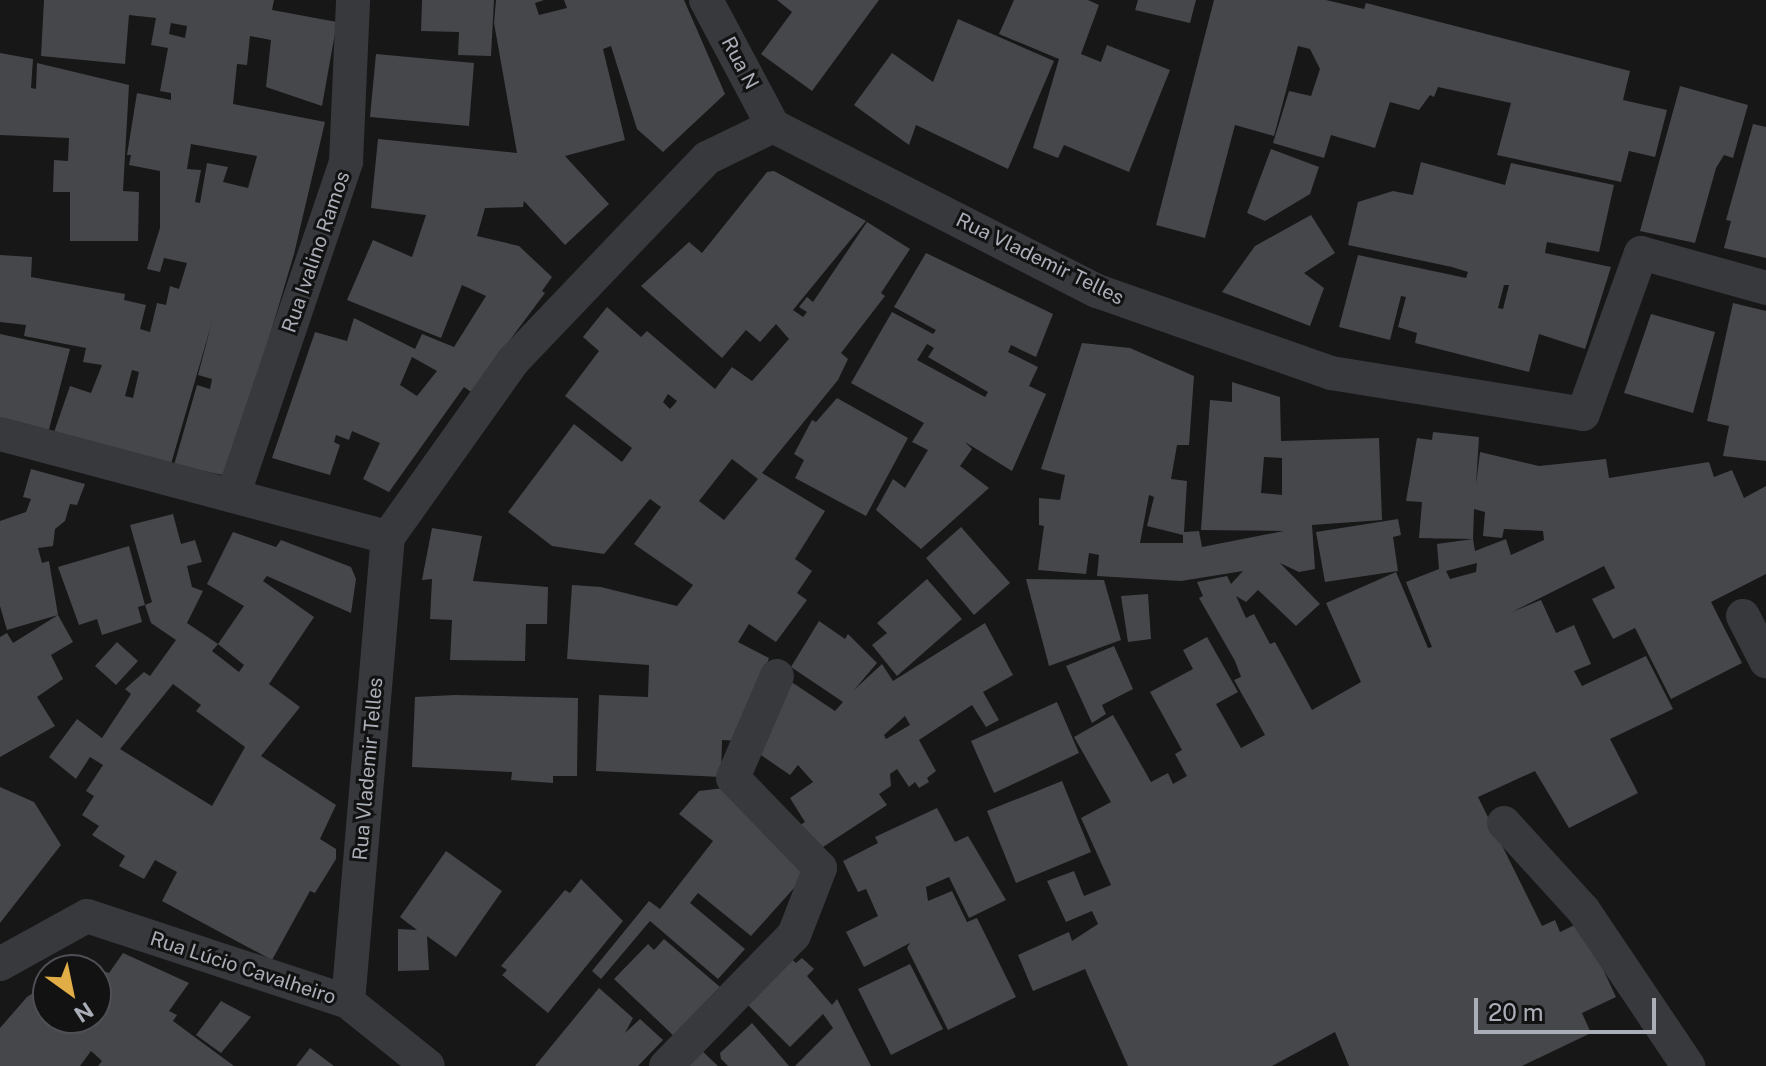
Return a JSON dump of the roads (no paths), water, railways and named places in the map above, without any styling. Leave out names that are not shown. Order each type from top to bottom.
[{"type":"lane","name":"Rua Ivalino Ramos","points":[[233,496],[346,162],[353,0]]},
{"type":"lane","name":"Rua N","points":[[706,0],[773,126]]},
{"type":"lane","points":[[0,434],[388,537],[513,361],[707,158],[773,126]]},
{"type":"lane","name":"Rua Vlademir Telles","points":[[773,126],[1097,291],[1331,373],[1583,414],[1641,253],[1766,288]]},
{"type":"lane","name":"Rua Vlademir Telles","points":[[348,1002],[388,537]]},
{"type":"lane","points":[[1743,616],[1766,661]]},
{"type":"lane","points":[[666,1066],[794,935],[820,868],[733,778],[777,676]]},
{"type":"lane","points":[[1504,823],[1584,911],[1688,1066]]},
{"type":"lane","name":"Rua Lúcio Cavalheiro","points":[[0,964],[87,916],[348,1002],[428,1066]]}]
